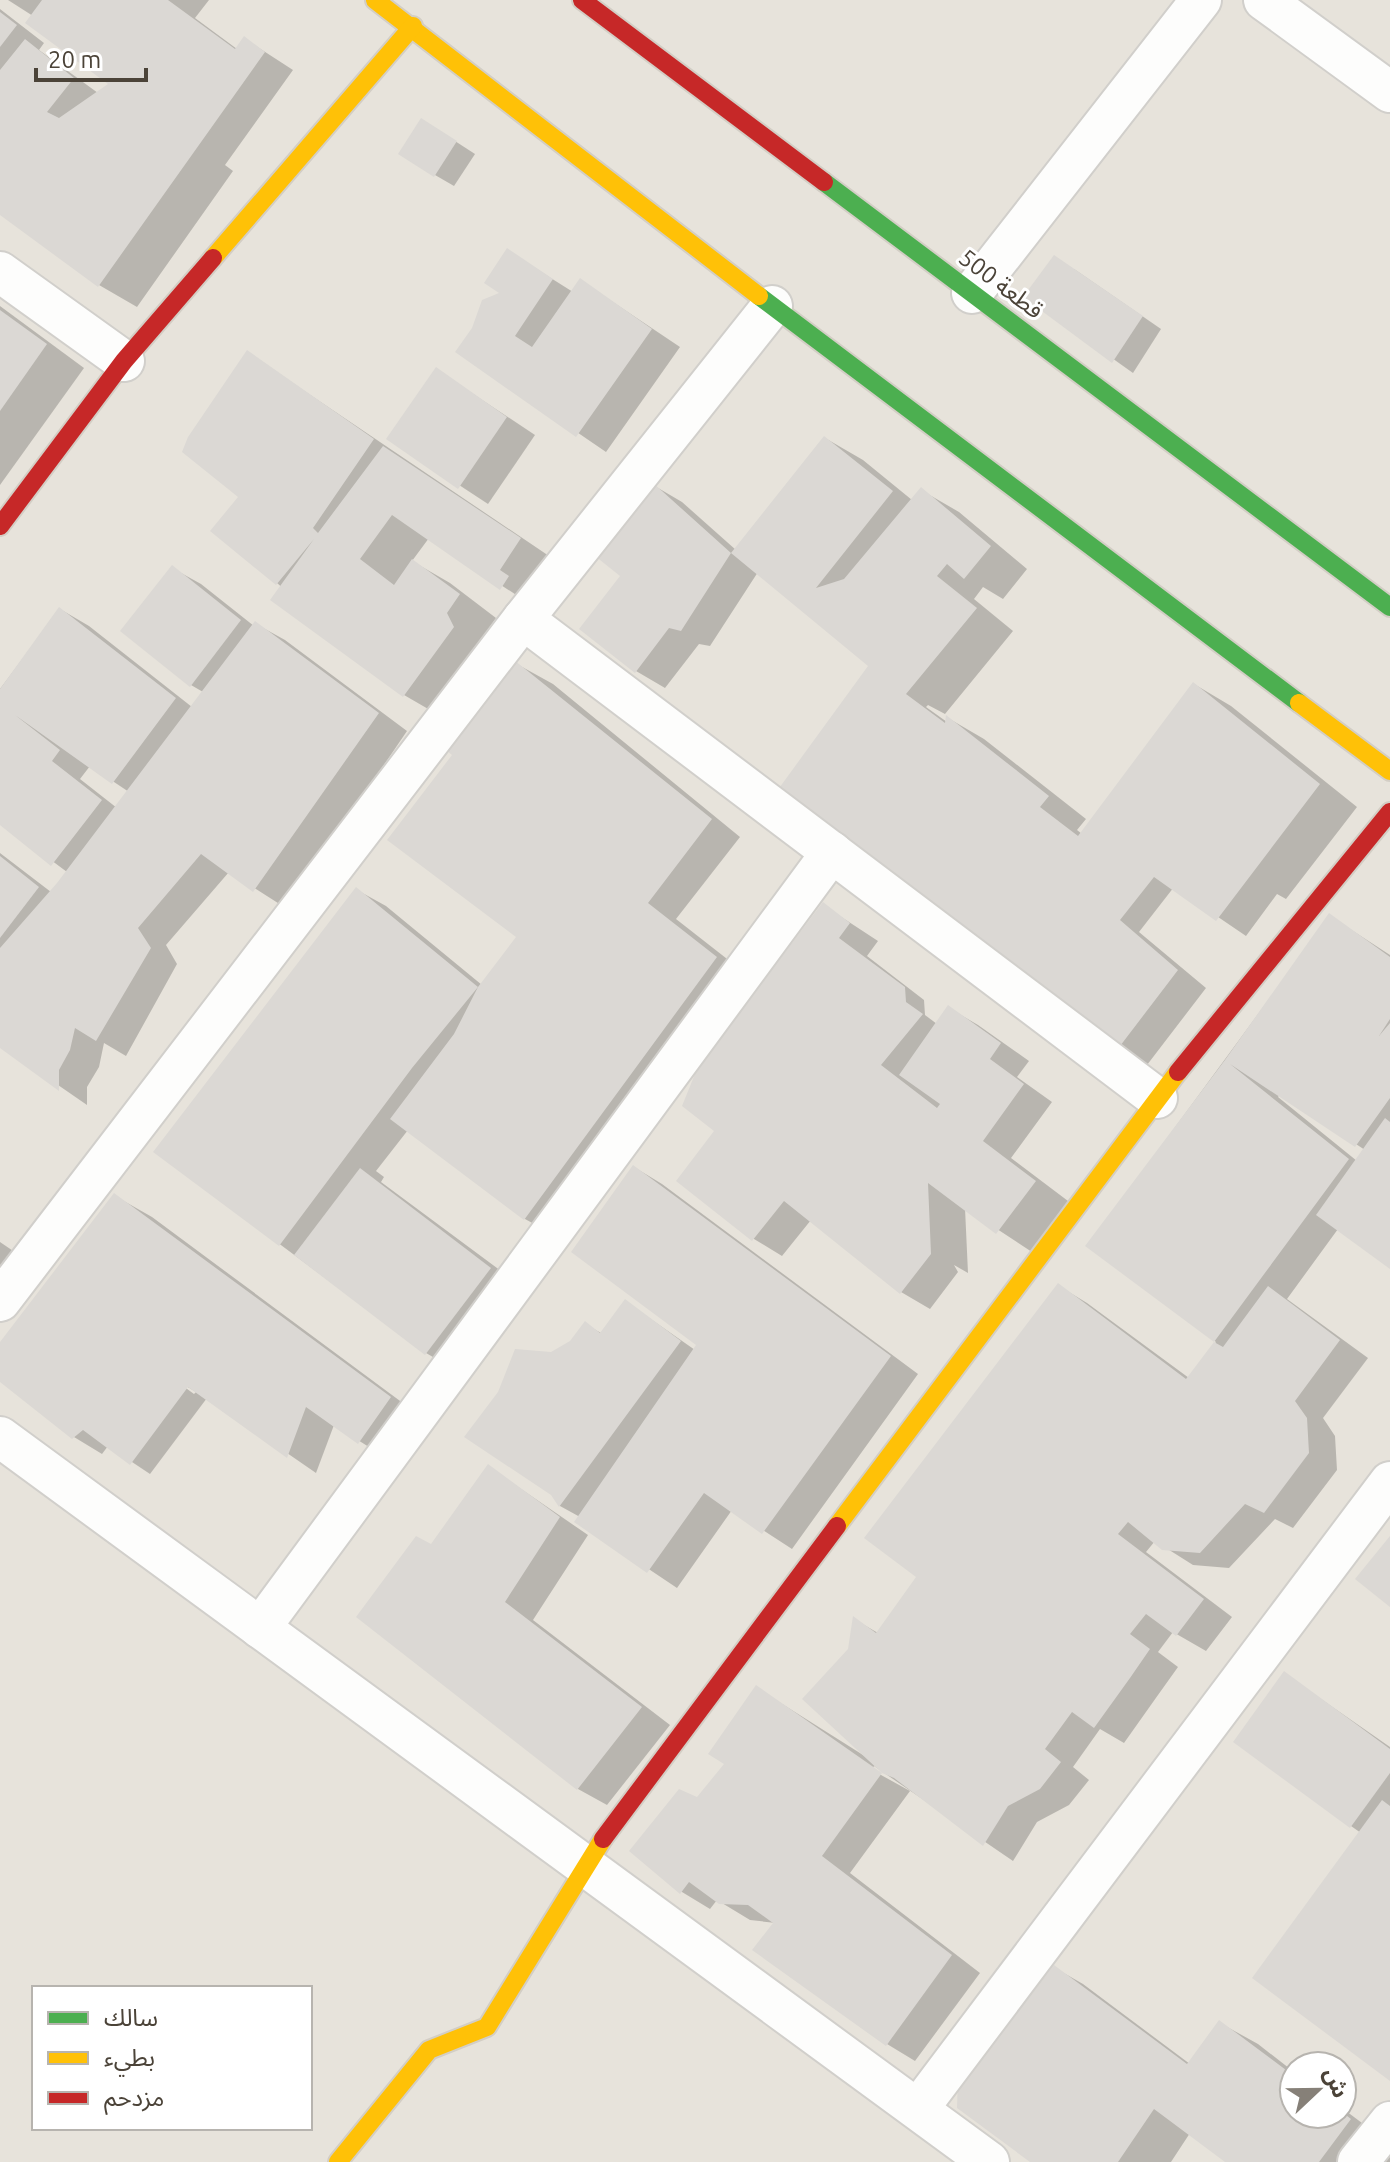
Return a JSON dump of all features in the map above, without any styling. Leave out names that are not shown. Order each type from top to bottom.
[{"type":"street","points":[[375,0],[413,26],[772,306],[1390,771]]},
{"type":"street","name":"قطعة 500","points":[[582,0],[1390,607]]},
{"type":"street","points":[[972,293],[1201,0]]},
{"type":"street","points":[[1264,0],[1390,92]]},
{"type":"street","points":[[0,526],[124,361],[413,26]]},
{"type":"street","points":[[0,272],[124,361]]},
{"type":"street","points":[[0,1301],[523,619],[772,306]]},
{"type":"street","points":[[523,619],[1157,1098]]},
{"type":"street","points":[[338,2162],[429,2050],[487,2027],[584,1865],[1157,1098],[1390,812]]},
{"type":"street","points":[[260,1628],[832,852]]},
{"type":"street","points":[[0,1437],[989,2162]]},
{"type":"street","points":[[918,2109],[1390,1482]]},
{"type":"street","points":[[1358,2162],[1390,2122]]},
{"type":"shaded area","points":[[0,0],[1390,0],[1390,2162],[0,2162]]},
{"type":"building","points":[[42,0],[168,0],[235,49],[244,36],[265,52],[98,287],[0,215],[0,70],[25,39],[74,78],[47,112],[59,118],[108,84],[25,23]]},
{"type":"building","points":[[0,12],[17,25],[0,47]]},
{"type":"building","points":[[421,118],[457,141],[434,177],[398,154]]},
{"type":"building","points":[[507,248],[553,279],[515,336],[532,347],[580,278],[652,329],[576,437],[455,352],[472,328],[482,300],[499,293],[484,283]]},
{"type":"building","points":[[1054,255],[1143,316],[1112,363],[1023,297]]},
{"type":"building","points":[[0,310],[47,344],[0,411]]},
{"type":"building","points":[[247,350],[374,439],[313,528],[318,533],[383,446],[521,538],[500,570],[509,576],[500,590],[392,515],[360,559],[394,585],[412,559],[460,594],[447,613],[454,627],[403,697],[270,600],[314,539],[276,585],[210,531],[238,497],[182,452],[188,437]]},
{"type":"building","points":[[436,367],[507,417],[458,489],[386,439]]},
{"type":"building","points":[[824,436],[893,491],[816,588],[844,579],[921,487],[991,546],[964,579],[947,564],[937,576],[977,608],[906,694],[945,723],[946,715],[1049,796],[1040,807],[1078,836],[1193,682],[1320,784],[1216,921],[1154,877],[1120,920],[1178,970],[1117,1050],[777,791],[868,666],[731,553]]},
{"type":"building","points":[[652,482],[731,553],[681,631],[669,628],[635,673],[579,629],[620,576],[595,556]]},
{"type":"building","points":[[172,565],[241,620],[190,687],[120,631]]},
{"type":"building","points":[[59,607],[176,698],[112,784],[15,715],[60,750],[52,761],[102,800],[51,866],[0,825],[0,689]]},
{"type":"building","points":[[255,621],[379,713],[253,892],[201,854],[138,928],[151,948],[96,1041],[75,1028],[70,1050],[59,1070],[59,1091],[0,1048],[0,948],[57,883]]},
{"type":"building","points":[[514,660],[712,819],[648,903],[717,957],[524,1220],[390,1119],[454,1034],[478,987],[516,937],[387,840],[452,755],[446,750]]},
{"type":"building","points":[[0,856],[39,887],[0,938]]},
{"type":"building","points":[[356,887],[478,987],[412,1068],[279,1246],[153,1152]]},
{"type":"building","points":[[823,902],[850,923],[839,938],[905,987],[906,1002],[923,1014],[881,1065],[937,1108],[940,1104],[899,1075],[948,1005],[1001,1043],[990,1059],[1024,1084],[983,1141],[1036,1181],[996,1234],[928,1183],[931,1254],[900,1294],[784,1201],[752,1241],[676,1181],[714,1131],[682,1106],[697,1069]]},
{"type":"building","points":[[1329,913],[1390,957],[1390,1019],[1379,1036],[1390,1023],[1390,1098],[1355,1147],[1230,1064],[1349,1159],[1214,1342],[1085,1246],[1225,1060]]},
{"type":"building","points":[[1385,1118],[1390,1122],[1390,1269],[1316,1215]]},
{"type":"building","points":[[633,1165],[891,1356],[762,1534],[704,1493],[647,1573],[574,1522],[696,1345],[571,1252]]},
{"type":"building","points":[[360,1168],[491,1268],[425,1355],[294,1255]]},
{"type":"building","points":[[114,1193],[391,1397],[358,1444],[306,1407],[287,1458],[188,1387],[130,1465],[83,1430],[72,1439],[0,1382],[0,1342]]},
{"type":"building","points":[[1058,1283],[1186,1379],[1214,1342],[1223,1347],[1268,1286],[1340,1340],[1295,1401],[1307,1418],[1309,1453],[1264,1513],[1245,1504],[1200,1553],[1162,1550],[1128,1522],[1118,1534],[1204,1599],[1176,1636],[1146,1614],[1130,1634],[1150,1649],[1130,1678],[1094,1728],[1072,1712],[1045,1749],[1061,1762],[1040,1789],[1008,1806],[983,1846],[894,1778],[882,1773],[802,1699],[848,1649],[853,1616],[876,1633],[916,1577],[864,1538]]},
{"type":"building","points":[[625,1299],[681,1341],[559,1507],[551,1495],[464,1437],[498,1392],[515,1349],[551,1352],[570,1341],[585,1321],[600,1333]]},
{"type":"building","points":[[488,1464],[560,1517],[505,1602],[642,1707],[577,1790],[356,1617],[416,1536],[431,1544]]},
{"type":"building","points":[[1390,1536],[1390,1607],[1355,1579]]},
{"type":"building","points":[[1284,1671],[1390,1749],[1390,1773],[1350,1828],[1233,1742]]},
{"type":"building","points":[[756,1685],[882,1773],[822,1856],[952,1955],[886,2046],[752,1950],[773,1923],[748,1905],[719,1904],[689,1882],[680,1894],[629,1851],[679,1789],[697,1797],[724,1764],[708,1754]]},
{"type":"building","points":[[1382,1800],[1390,1806],[1390,2081],[1358,2057],[1358,2050],[1348,2050],[1252,1978]]},
{"type":"building","points":[[1054,1965],[1187,2064],[1219,2020],[1278,2064],[1278,2130],[1343,2130],[1319,2162],[1225,2162],[1154,2109],[1118,2162],[1030,2162],[957,2108],[958,2075],[976,2047],[990,2048]]},
{"type":"traffic: fast","points":[[824,182],[1390,607]]},
{"type":"traffic: fast","points":[[759,296],[1299,703]]},
{"type":"traffic: slow","points":[[375,0],[759,296]]},
{"type":"traffic: slow","points":[[213,258],[413,26]]},
{"type":"traffic: slow","points":[[1299,703],[1390,771]]},
{"type":"traffic: slow","points":[[837,1526],[1178,1072]]},
{"type":"traffic: slow","points":[[338,2162],[429,2050],[487,2027],[603,1839]]},
{"type":"traffic: jam","points":[[582,0],[824,182]]},
{"type":"traffic: jam","points":[[0,526],[124,361],[213,258]]},
{"type":"traffic: jam","points":[[1178,1072],[1390,812]]},
{"type":"traffic: jam","points":[[603,1839],[837,1526]]}]
